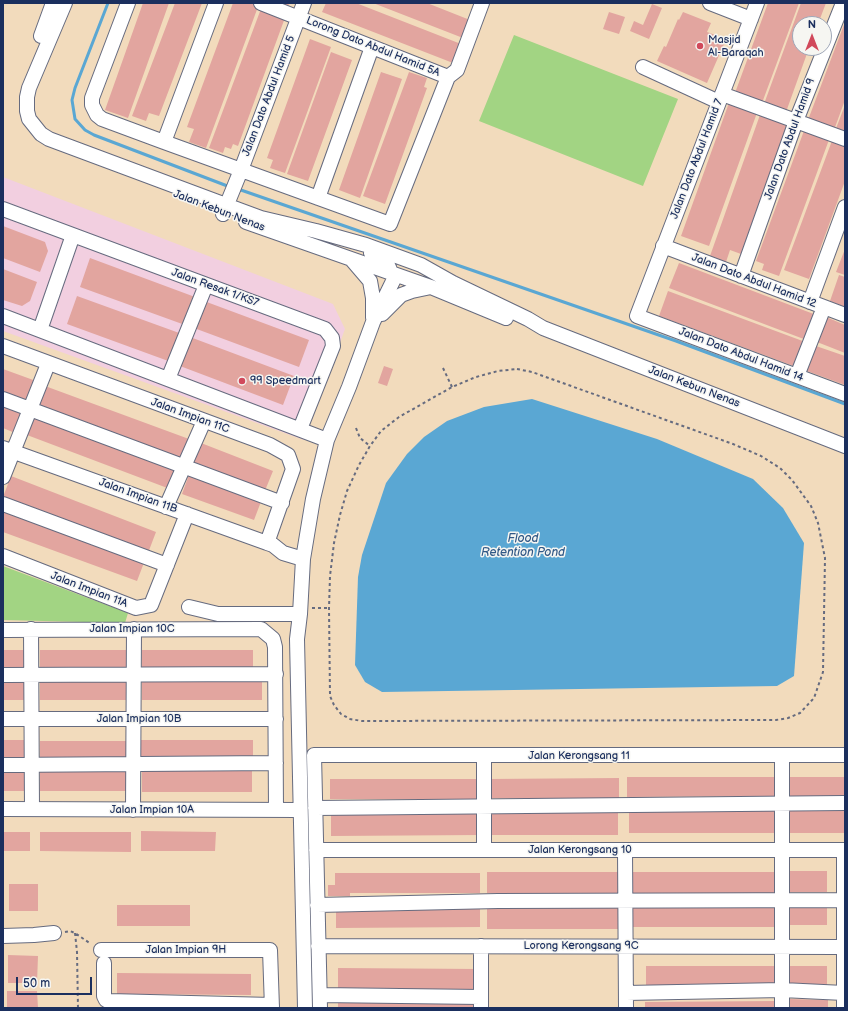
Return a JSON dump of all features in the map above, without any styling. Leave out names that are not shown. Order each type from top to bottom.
[{"type":"street","name":"Jalan Kebun Nenas","points":[[53,3],[24,82],[19,100],[18,111],[21,121],[25,129],[32,137],[42,143],[225,210],[352,260],[431,287],[524,325],[543,328]]},
{"type":"street","name":"Jalan Kebun Nenas","points":[[65,3],[29,88],[27,97],[27,111],[29,119],[41,134],[49,139],[210,199],[225,210],[242,211],[261,218],[351,241],[421,265],[453,283],[528,319],[543,328],[845,446]]},
{"type":"street","points":[[128,3],[92,98],[93,110],[102,119],[390,224],[448,77],[457,70],[482,3]]},
{"type":"street","points":[[164,142],[216,3]]},
{"type":"street","name":"Lorong Dato Abdul Hamid 5A","points":[[261,3],[448,77]]},
{"type":"street","name":"Jalan Dato Abdul Hamid 5","points":[[225,210],[304,3]]},
{"type":"street","points":[[710,3],[751,19]]},
{"type":"street","name":"Jalan Dato Abdul Hamid 7","points":[[637,316],[757,3]]},
{"type":"street","name":"Jalan Dato Abdul Hamid 9","points":[[741,276],[796,121],[842,3]]},
{"type":"street","points":[[318,198],[372,47]]},
{"type":"street","points":[[643,67],[720,98],[796,121],[845,139]]},
{"type":"street","points":[[210,199],[227,196],[234,187]]},
{"type":"street","points":[[234,187],[235,199],[242,211]]},
{"type":"street","points":[[810,302],[840,234],[845,208]]},
{"type":"street","name":"Jalan Resak 1/KS7","points":[[3,210],[325,329],[332,338],[333,346],[300,429]]},
{"type":"street","points":[[40,330],[73,235]]},
{"type":"street","points":[[305,1008],[297,639],[303,555],[313,499],[327,440],[349,387],[373,322],[394,279],[384,261],[351,241]]},
{"type":"street","name":"Jalan Dato Abdul Hamid 12","points":[[663,246],[845,315]]},
{"type":"street","points":[[352,260],[370,281],[373,290],[373,322]]},
{"type":"street","points":[[392,273],[401,271],[415,271],[453,283]]},
{"type":"street","points":[[168,379],[206,285]]},
{"type":"street","points":[[373,322],[401,295],[431,287]]},
{"type":"street","points":[[797,376],[824,307]]},
{"type":"street","points":[[3,316],[327,440]]},
{"type":"street","name":"Jalan Dato Abdul Hamid 14","points":[[637,316],[845,394]]},
{"type":"street","name":"Jalan Impian 11C","points":[[3,346],[48,364],[270,445],[288,455],[293,469],[270,544]]},
{"type":"street","points":[[3,477],[8,450],[30,409],[48,364]]},
{"type":"street","points":[[3,399],[282,503]]},
{"type":"street","points":[[166,506],[204,421]]},
{"type":"street","name":"Jalan Impian 11B","points":[[8,450],[270,544],[286,545],[303,555]]},
{"type":"street","points":[[3,504],[167,565]]},
{"type":"street","name":"Jalan Impian 11A","points":[[3,556],[136,608],[152,605],[187,514]]},
{"type":"street","points":[[189,607],[218,614],[300,611]]},
{"type":"street","points":[[133,810],[134,629]]},
{"type":"street","name":"Jalan Impian 10C","points":[[3,630],[261,629],[273,639],[275,647],[276,674]]},
{"type":"street","points":[[31,630],[32,809]]},
{"type":"street","points":[[3,675],[276,674],[276,810]]},
{"type":"street","name":"Jalan Impian 10B","points":[[3,719],[276,719]]},
{"type":"street","points":[[782,755],[782,1008]]},
{"type":"street","name":"Jalan Kerongsang 11","points":[[315,808],[314,756],[845,755]]},
{"type":"street","points":[[484,756],[484,850]]},
{"type":"street","points":[[3,765],[276,763]]},
{"type":"street","points":[[481,946],[481,1002],[320,1001],[315,808],[845,803]]},
{"type":"street","name":"Jalan Impian 10A","points":[[3,809],[300,810]]},
{"type":"street","name":"Jalan Kerongsang 10","points":[[316,850],[845,850]]},
{"type":"street","points":[[625,850],[626,1008]]},
{"type":"street","points":[[844,1008],[845,850]]},
{"type":"street","points":[[317,905],[490,902],[844,900]]},
{"type":"street","points":[[3,936],[54,933]]},
{"type":"street","name":"Lorong Kerongsang 9C","points":[[318,946],[782,947],[844,942]]},
{"type":"street","name":"Jalan Impian 9H","points":[[103,956],[270,950],[272,1006]]},
{"type":"street","points":[[103,956],[104,996],[106,1000],[109,1001],[180,1005],[272,1006]]},
{"type":"street","points":[[626,993],[782,990],[844,993]]},
{"type":"path","points":[[443,368],[452,387]]},
{"type":"path","points":[[517,369],[532,372],[733,444],[761,456],[780,468],[792,480],[811,506],[818,523],[825,558],[823,672],[814,698],[800,713],[788,718],[776,720],[362,721],[341,714],[334,705],[330,696],[328,608],[330,576],[334,543],[347,491],[370,446],[381,432],[399,417],[452,387],[476,377],[498,371],[517,369]]},
{"type":"path","points":[[356,428],[360,438],[370,446]]},
{"type":"path","points":[[300,611],[328,608]]},
{"type":"path","points":[[54,933],[70,931],[75,933],[103,956]]},
{"type":"path","points":[[75,933],[77,952],[78,1008]]},
{"type":"shaded area","points":[[3,177],[333,304],[345,329],[304,440],[3,331]]},
{"type":"green space","points":[[514,35],[678,99],[643,186],[479,121]]},
{"type":"green space","points":[[3,566],[128,613],[125,623],[3,620]]},
{"type":"water","name":"Flood Retention Pond","points":[[532,399],[657,439],[753,479],[783,508],[804,543],[794,676],[777,686],[382,692],[365,682],[355,665],[358,577],[362,555],[386,483],[407,454],[424,437],[447,421],[484,407]]},
{"type":"building","points":[[143,3],[169,3],[128,118],[105,110]]},
{"type":"building","points":[[175,3],[202,3],[159,116],[149,113],[146,121],[132,116]]},
{"type":"building","points":[[233,3],[259,4],[206,148],[189,142],[194,129],[187,127]]},
{"type":"building","points":[[279,3],[289,3],[288,7]]},
{"type":"building","points":[[326,3],[356,3],[461,44],[453,63],[322,12]]},
{"type":"building","points":[[373,3],[427,3],[470,20],[463,38]]},
{"type":"building","points":[[768,3],[799,3],[794,16],[792,16],[792,22],[762,103],[735,93]]},
{"type":"building","points":[[801,3],[826,3],[821,16],[796,16]]},
{"type":"building","points":[[652,4],[662,8],[649,39],[630,31],[634,21],[643,25]]},
{"type":"building","points":[[262,6],[286,15],[238,146],[233,144],[231,149],[225,147],[223,153],[209,148]]},
{"type":"building","points":[[609,12],[625,17],[619,34],[603,29]]},
{"type":"building","points":[[683,12],[711,23],[707,32],[718,36],[716,40],[724,44],[707,83],[657,61],[664,46],[666,47],[678,19],[679,20]]},
{"type":"building","points":[[845,22],[845,100],[834,130],[808,120]]},
{"type":"building","points":[[792,28],[792,56],[806,56],[786,112],[764,104]]},
{"type":"building","points":[[310,39],[331,47],[285,173],[270,168],[273,160],[267,158]]},
{"type":"building","points":[[331,52],[352,60],[308,181],[287,174]]},
{"type":"building","points":[[381,72],[402,79],[360,198],[339,190]]},
{"type":"building","points":[[409,72],[427,78],[424,87],[427,88],[385,204],[363,196]]},
{"type":"building","points":[[730,100],[758,110],[709,246],[681,236]]},
{"type":"building","points":[[845,105],[845,134],[835,131]]},
{"type":"building","points":[[761,112],[788,121],[741,254],[730,250],[726,262],[710,256]]},
{"type":"building","points":[[805,128],[830,137],[779,276],[762,270],[764,264],[756,261]]},
{"type":"building","points":[[833,138],[845,143],[845,181],[809,279],[784,270]]},
{"type":"building","points":[[3,226],[45,242],[48,251],[40,272],[3,258]]},
{"type":"building","points":[[845,249],[845,275],[836,272]]},
{"type":"building","points":[[90,258],[195,297],[185,325],[80,287]]},
{"type":"building","points":[[679,263],[819,316],[809,341],[669,288]]},
{"type":"building","points":[[3,269],[37,282],[30,301],[22,306],[3,300]]},
{"type":"building","points":[[839,275],[845,277],[845,307],[830,301]]},
{"type":"building","points":[[668,291],[808,343],[799,368],[659,316]]},
{"type":"building","points":[[77,296],[182,334],[171,362],[67,324]]},
{"type":"building","points":[[204,301],[309,340],[299,367],[194,328]]},
{"type":"building","points":[[826,317],[845,325],[845,353],[817,342]]},
{"type":"building","points":[[190,337],[294,376],[283,405],[180,366]]},
{"type":"building","points":[[816,346],[845,356],[845,385],[807,371]]},
{"type":"building","points":[[384,366],[393,369],[387,386],[378,383]]},
{"type":"building","points":[[3,369],[36,381],[28,402],[3,393]]},
{"type":"building","points":[[45,386],[189,439],[182,460],[37,406]]},
{"type":"building","points":[[3,405],[23,413],[15,433],[3,428]]},
{"type":"building","points":[[35,414],[178,468],[170,489],[27,435]]},
{"type":"building","points":[[201,443],[273,471],[264,493],[193,464]]},
{"type":"building","points":[[190,472],[262,499],[254,520],[182,494]]},
{"type":"building","points":[[11,476],[156,532],[148,553],[3,497]]},
{"type":"building","points":[[3,508],[145,560],[137,581],[3,532]]},
{"type":"building","points":[[3,650],[28,650],[28,670],[3,670]]},
{"type":"building","points":[[40,650],[131,650],[131,671],[40,671]]},
{"type":"building","points":[[142,650],[253,650],[253,671],[142,670]]},
{"type":"building","points":[[40,679],[131,679],[131,700],[40,700]]},
{"type":"building","points":[[3,680],[28,680],[28,700],[3,700]]},
{"type":"building","points":[[142,680],[262,680],[262,700],[142,700]]},
{"type":"building","points":[[3,740],[30,740],[30,759],[3,759]]},
{"type":"building","points":[[141,740],[253,740],[253,761],[141,761]]},
{"type":"building","points":[[40,741],[131,741],[131,761],[40,761]]},
{"type":"building","points":[[3,770],[30,770],[30,791],[3,791]]},
{"type":"building","points":[[142,770],[252,770],[252,792],[142,792]]},
{"type":"building","points":[[40,771],[131,771],[131,791],[40,791]]},
{"type":"building","points":[[627,777],[776,777],[776,796],[627,797]]},
{"type":"building","points":[[788,777],[845,777],[845,796],[788,796]]},
{"type":"building","points":[[619,778],[619,798],[488,798],[488,779]]},
{"type":"building","points":[[330,779],[479,779],[479,799],[330,799]]},
{"type":"building","points":[[788,809],[845,809],[845,833],[788,833]]},
{"type":"building","points":[[488,810],[618,811],[618,835],[488,835]]},
{"type":"building","points":[[331,811],[480,811],[480,835],[331,836]]},
{"type":"building","points":[[629,811],[776,811],[776,833],[629,833]]},
{"type":"building","points":[[141,831],[216,832],[215,851],[141,851]]},
{"type":"building","points":[[3,832],[30,832],[30,851],[3,851]]},
{"type":"building","points":[[40,832],[131,832],[131,852],[40,851]]},
{"type":"building","points":[[788,871],[827,871],[827,892],[788,892]]},
{"type":"building","points":[[487,872],[618,872],[618,893],[487,893]]},
{"type":"building","points":[[628,872],[778,872],[778,893],[628,893]]},
{"type":"building","points":[[335,873],[480,873],[480,893],[350,893],[350,896],[328,896],[328,885],[335,885]]},
{"type":"building","points":[[9,884],[38,884],[38,911],[9,911]]},
{"type":"building","points":[[788,904],[827,904],[827,925],[788,925]]},
{"type":"building","points":[[117,905],[190,905],[190,926],[117,926]]},
{"type":"building","points":[[480,906],[480,927],[336,928],[336,907]]},
{"type":"building","points":[[487,906],[618,906],[618,929],[487,929]]},
{"type":"building","points":[[628,906],[776,906],[776,927],[628,927]]},
{"type":"building","points":[[8,955],[38,956],[37,983],[8,983]]},
{"type":"building","points":[[646,966],[777,966],[777,987],[646,987]]},
{"type":"building","points":[[788,966],[827,966],[827,987],[788,987]]},
{"type":"building","points":[[338,968],[479,969],[479,990],[338,988]]},
{"type":"building","points":[[117,973],[251,974],[251,995],[117,994]]},
{"type":"building","points":[[7,991],[37,991],[38,1008],[7,1008]]},
{"type":"building","points":[[788,999],[828,1000],[828,1008],[787,1008]]},
{"type":"building","points":[[778,1001],[778,1008],[645,1008],[645,1002]]},
{"type":"building","points":[[480,1002],[480,1008],[338,1008],[338,1003]]},
{"type":"waterway","points":[[108,3],[75,88],[72,100],[75,119],[85,130],[94,135],[230,187]]},
{"type":"waterway","points":[[238,189],[676,341],[845,404]]},
{"type":"place","name":"Masjid Al-Baraqah","points":[[700,46]]},
{"type":"place","name":"99 Speedmart","points":[[242,381]]}]
